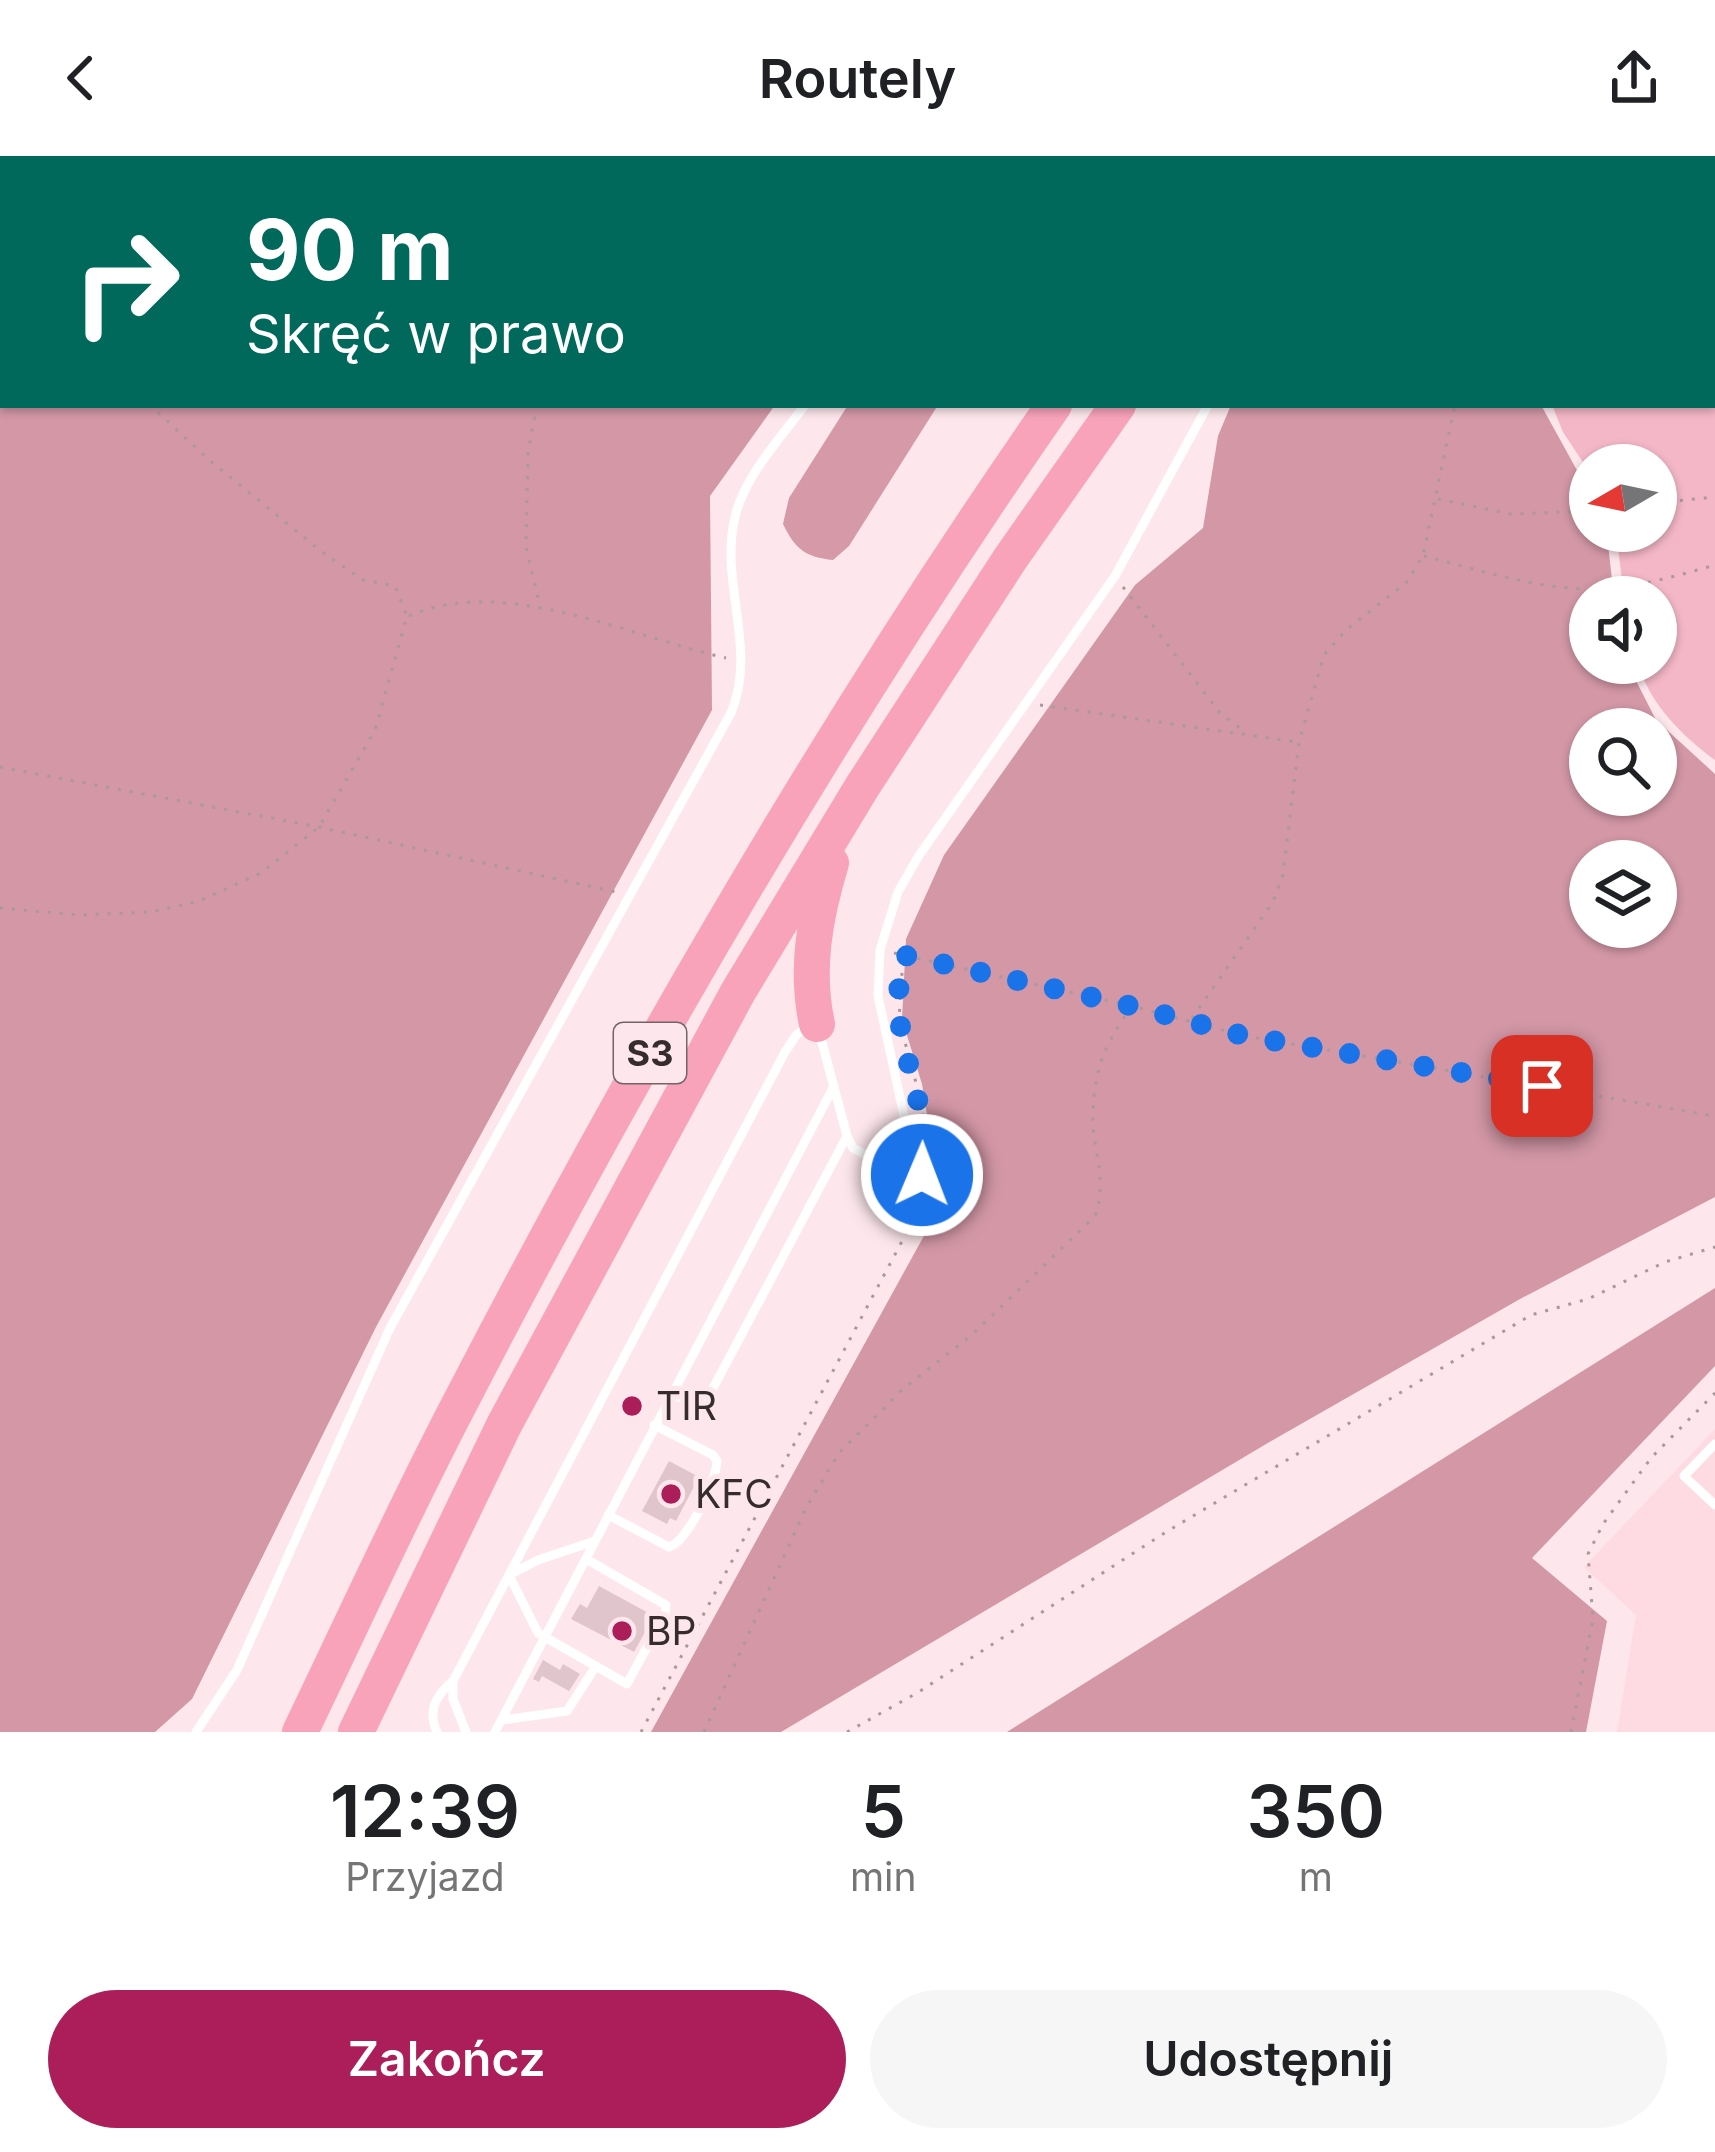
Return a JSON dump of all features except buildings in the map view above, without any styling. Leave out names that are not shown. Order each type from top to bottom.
[{"type":"highway","name":"S3","points":[[300,1732],[462,1398],[696,968],[968,528],[1052,408]]},
{"type":"highway","name":"S3","points":[[356,1732],[504,1424],[738,992],[1010,559],[1116,408]]},
{"type":"highway","points":[[817,1024],[811,969],[817,919],[834,856],[862,788]]},
{"type":"lane","points":[[196,1732],[237,1670],[390,1328],[731,713],[742,662],[734,518],[746,488],[803,408]]},
{"type":"lane","points":[[437,1732],[434,1705],[453,1681],[792,1039],[817,1024],[853,1148],[868,1156],[894,1147],[904,1134],[907,1115],[887,1051],[878,996],[884,933],[907,874],[1115,576],[1206,408]]},
{"type":"lane","points":[[495,1732],[834,1086]]},
{"type":"lane","points":[[671,1393],[702,1408],[847,1136]]},
{"type":"lane","points":[[608,1516],[669,1547],[683,1540],[715,1476],[717,1461],[654,1425]]},
{"type":"lane","points":[[1715,1444],[1684,1476],[1715,1505]]},
{"type":"lane","points":[[509,1575],[595,1541]]},
{"type":"lane","points":[[509,1575],[534,1627],[545,1638],[627,1684],[666,1606],[586,1559]]},
{"type":"lane","points":[[502,1720],[567,1712],[596,1666]]},
{"type":"lane","points":[[453,1681],[453,1699],[466,1732]]},
{"type":"path","points":[[0,908],[80,915],[151,912],[199,901],[261,873],[319,827],[375,730],[407,616],[395,586],[363,580],[322,552],[153,408]]},
{"type":"path","points":[[535,408],[528,452],[526,547],[540,608]]},
{"type":"path","points":[[1190,1019],[1273,902],[1283,875],[1299,742],[1324,655],[1346,630],[1408,582],[1423,555],[1454,408]]},
{"type":"path","points":[[1677,501],[1715,497]]},
{"type":"path","points":[[1436,499],[1511,514],[1569,512]]},
{"type":"path","points":[[1423,555],[1504,577],[1581,588],[1614,588],[1715,565]]},
{"type":"path","points":[[1115,576],[1220,713],[1247,733]]},
{"type":"path","points":[[407,616],[430,606],[470,601],[540,608],[742,662]]},
{"type":"path","points":[[1026,703],[1299,742]]},
{"type":"path","points":[[0,767],[319,827],[631,895]]},
{"type":"path","points":[[641,1732],[908,1230],[926,1148],[922,1105],[899,1020],[903,955],[1190,1019],[1245,1036],[1715,1117]]},
{"type":"path","points":[[704,1732],[806,1508],[839,1453],[903,1389],[973,1334],[1095,1216],[1103,1192],[1092,1113],[1103,1047],[1132,1006]]},
{"type":"path","points":[[847,1732],[917,1693],[1166,1532],[1531,1315],[1588,1299],[1665,1262],[1715,1247]]},
{"type":"path","points":[[1570,1732],[1593,1619],[1588,1554],[1651,1458],[1715,1393]]},
{"type":"shaded area","points":[[0,408],[773,408],[710,496],[712,710],[376,1327],[192,1699],[155,1732],[0,1732]]},
{"type":"shaded area","points":[[846,408],[936,408],[849,546],[833,560],[815,557],[792,540],[783,524],[789,498]]},
{"type":"shaded area","points":[[1230,408],[1543,408],[1569,456],[1569,552],[1609,552],[1612,576],[1569,576],[1569,684],[1638,684],[1650,708],[1569,708],[1569,816],[1677,816],[1677,739],[1715,774],[1715,1197],[1520,1299],[1273,1440],[781,1732],[651,1732],[931,1223],[931,1139],[922,1084],[902,1019],[906,939],[944,855],[1135,585],[1203,528],[1218,436]]},
{"type":"shaded area","points":[[1553,408],[1715,408],[1715,760],[1677,727],[1677,708],[1661,708],[1646,684],[1677,684],[1677,576],[1621,576],[1619,552],[1677,552],[1677,444],[1571,444]]},
{"type":"shaded area","points":[[1715,1288],[1715,1366],[1532,1558],[1607,1621],[1586,1732],[1007,1732]]},
{"type":"shaded area","points":[[1715,1429],[1715,1732],[1617,1732],[1636,1615],[1584,1567]]},
{"type":"place","name":"TIR","points":[[632,1406]]},
{"type":"place","name":"KFC","points":[[671,1494]]},
{"type":"place","name":"BP","points":[[622,1631]]},
{"type":"route","points":[[922,1175],[926,1148],[922,1105],[899,1020],[903,955],[1190,1019],[1245,1036],[1542,1086]]}]
